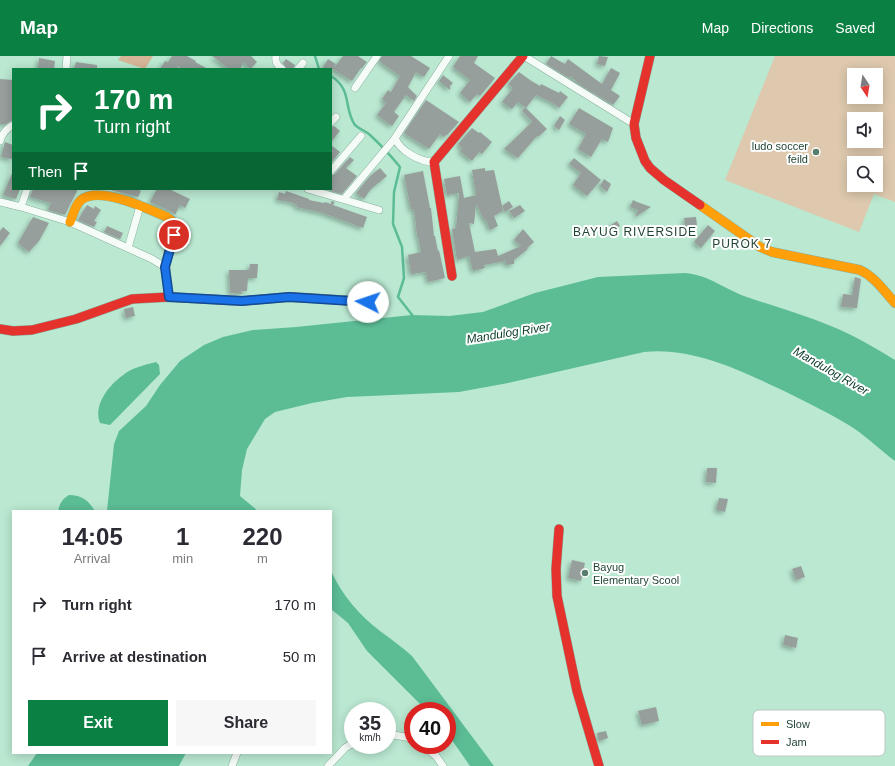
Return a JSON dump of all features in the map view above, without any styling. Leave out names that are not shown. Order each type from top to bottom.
[{"type":"street","points":[[66,68],[67,56]]},
{"type":"street","points":[[276,56],[277,66],[280,68]]},
{"type":"street","points":[[355,88],[377,56]]},
{"type":"street","points":[[344,199],[396,137],[449,56]]},
{"type":"street","points":[[452,276],[434,162],[524,56],[634,124]]},
{"type":"street","points":[[650,56],[634,124],[636,138],[650,168],[664,180],[760,247],[772,252],[860,270],[868,273],[895,303]]},
{"type":"street","points":[[0,141],[7,128],[12,126]]},
{"type":"street","points":[[332,170],[361,136]]},
{"type":"street","points":[[396,137],[397,143],[402,149],[423,160],[434,162]]},
{"type":"street","points":[[21,207],[27,190]]},
{"type":"street","points":[[312,190],[379,210]]},
{"type":"street","points":[[70,222],[82,199],[89,195],[98,194],[113,197],[168,217],[172,221],[175,229],[165,267],[169,297]]},
{"type":"street","points":[[0,202],[70,222],[128,248],[165,267]]},
{"type":"street","points":[[128,248],[140,206]]},
{"type":"street","points":[[0,330],[32,330],[76,319],[107,307],[132,300],[169,297],[242,301],[289,297],[368,302]]},
{"type":"street","points":[[559,530],[556,569],[557,596],[577,692],[600,766]]},
{"type":"street","points":[[328,766],[344,749]]},
{"type":"street","points":[[232,766],[237,754]]},
{"type":"street","points":[[433,754],[443,766]]},
{"type":"shaded area","points":[[121,56],[153,56],[146,68],[118,60]]},
{"type":"shaded area","name":"ludo soccer feild","points":[[775,56],[895,56],[895,202],[874,194],[859,232],[725,180]]},
{"type":"water","name":"Mandulog River","points":[[685,273],[701,276],[736,293],[831,326],[847,333],[895,360],[895,461],[847,424],[805,401],[747,374],[714,361],[696,356],[662,351],[644,352],[508,383],[459,392],[347,397],[312,403],[275,412],[265,419],[247,449],[242,470],[240,496],[257,510],[107,510],[114,444],[119,431],[146,406],[160,385],[180,361],[204,345],[223,337],[253,330],[412,315],[449,316],[483,312],[535,293],[598,277]]},
{"type":"water","points":[[156,362],[159,365],[160,374],[110,425],[100,423],[98,417],[100,403],[112,385],[129,371]]},
{"type":"water","points":[[69,495],[81,497],[85,499],[94,510],[58,510],[65,498]]},
{"type":"water","points":[[332,573],[340,588],[358,611],[372,625],[412,656],[446,702],[418,702],[367,651],[348,623],[332,610]]},
{"type":"water","points":[[456,715],[494,766],[470,766],[456,746]]},
{"type":"water","points":[[36,754],[185,754],[179,766],[28,766]]},
{"type":"building","points":[[172,56],[187,56],[206,68],[181,68],[178,66],[177,67],[179,68],[161,68],[165,61],[168,62]]},
{"type":"building","points":[[212,56],[251,56],[257,62],[251,68],[249,68],[244,62],[241,68],[228,68]]},
{"type":"building","points":[[343,56],[358,56],[367,62],[352,81],[333,69]]},
{"type":"building","points":[[382,56],[411,56],[430,68],[424,77],[416,72],[408,87],[417,96],[414,101],[406,95],[394,112],[399,116],[392,126],[377,115],[386,103],[382,99],[388,90],[391,92],[400,76],[379,61]]},
{"type":"building","points":[[460,56],[478,56],[474,63],[495,78],[480,96],[477,94],[470,102],[460,93],[470,80],[453,67]]},
{"type":"building","points":[[551,56],[565,64],[568,59],[602,84],[611,68],[620,73],[611,90],[620,96],[613,105],[580,85],[570,76],[569,78],[546,64]]},
{"type":"building","points":[[599,56],[608,57],[605,66],[597,64]]},
{"type":"building","points":[[39,58],[55,61],[54,68],[38,68]]},
{"type":"building","points":[[286,59],[295,65],[294,68],[286,68],[283,63]]},
{"type":"building","points":[[328,59],[336,64],[333,69],[323,68]]},
{"type":"building","points":[[76,62],[97,65],[97,68],[74,68]]},
{"type":"building","points":[[519,72],[540,86],[541,84],[559,93],[560,91],[568,97],[559,108],[553,103],[536,95],[526,108],[547,129],[538,137],[537,136],[518,158],[504,149],[532,122],[522,111],[525,107],[518,102],[512,109],[502,102],[513,88],[508,84]]},
{"type":"building","points":[[443,75],[453,83],[450,86],[450,90],[439,81]]},
{"type":"building","points":[[0,79],[12,80],[12,121],[6,124],[0,124]]},
{"type":"building","points":[[426,100],[459,122],[444,137],[440,134],[429,149],[404,133]]},
{"type":"building","points":[[579,108],[613,128],[608,142],[602,139],[591,157],[578,149],[586,134],[569,124]]},
{"type":"building","points":[[560,116],[565,120],[559,130],[554,126]]},
{"type":"building","points":[[334,126],[340,131],[332,141],[332,127]]},
{"type":"building","points":[[472,128],[479,133],[480,132],[492,142],[482,154],[479,152],[472,161],[460,151],[462,148],[458,144]]},
{"type":"building","points":[[5,142],[12,145],[12,159],[1,157]]},
{"type":"building","points":[[332,146],[340,152],[332,162]]},
{"type":"building","points":[[350,157],[354,160],[346,168],[357,176],[342,194],[331,191],[332,176]]},
{"type":"building","points":[[574,158],[601,180],[587,196],[573,185],[581,173],[569,164]]},
{"type":"building","points":[[380,168],[387,176],[371,189],[364,199],[356,193],[370,176]]},
{"type":"building","points":[[485,168],[485,171],[494,170],[503,211],[494,216],[498,226],[490,230],[486,220],[485,221],[476,204],[474,224],[469,223],[475,252],[496,249],[498,256],[521,246],[514,240],[523,229],[534,242],[514,260],[514,264],[506,265],[506,261],[484,265],[485,268],[473,271],[469,256],[457,260],[452,229],[456,228],[459,193],[447,195],[444,179],[460,176],[464,198],[476,195],[472,170]]},
{"type":"building","points":[[423,171],[431,208],[434,236],[438,251],[439,250],[445,278],[428,282],[426,272],[411,274],[408,255],[421,252],[417,236],[414,209],[411,210],[404,175]]},
{"type":"building","points":[[12,173],[12,190],[20,190],[16,199],[3,195]]},
{"type":"building","points":[[604,179],[611,184],[607,192],[600,186]]},
{"type":"building","points":[[33,190],[78,190],[65,215],[48,210],[51,203],[30,197]]},
{"type":"building","points":[[111,190],[139,190],[141,191],[138,197]]},
{"type":"building","points":[[156,190],[171,190],[190,199],[185,208],[180,205],[175,215],[170,211],[150,202]]},
{"type":"building","points":[[286,191],[309,200],[331,204],[331,201],[335,202],[333,205],[367,217],[363,228],[323,213],[296,207],[297,205],[290,202],[277,200],[279,192],[285,194]]},
{"type":"building","points":[[633,200],[651,207],[635,217],[638,210],[630,207]]},
{"type":"building","points":[[509,201],[513,207],[505,212],[502,206]]},
{"type":"building","points":[[87,205],[94,209],[95,206],[101,210],[94,221],[97,222],[94,227],[78,220]]},
{"type":"building","points":[[520,205],[525,211],[514,218],[509,211]]},
{"type":"building","points":[[33,217],[49,223],[39,241],[29,252],[18,243]]},
{"type":"building","points":[[696,217],[697,225],[685,226],[684,218]]},
{"type":"building","points":[[617,221],[620,226],[612,231],[609,226]]},
{"type":"building","points":[[708,225],[715,231],[701,248],[694,242]]},
{"type":"building","points":[[107,226],[123,233],[120,239],[104,232]]},
{"type":"building","points":[[3,227],[10,233],[0,246],[0,231]]},
{"type":"building","points":[[250,264],[258,264],[257,278],[248,278],[247,291],[241,291],[242,294],[230,293],[229,270],[249,270]]},
{"type":"building","points":[[855,277],[861,279],[857,308],[841,307],[843,294],[852,295]]},
{"type":"building","points":[[133,307],[135,316],[126,318],[124,309]]},
{"type":"building","points":[[707,468],[717,468],[716,483],[706,482]]},
{"type":"building","points":[[719,498],[728,499],[725,512],[716,510]]},
{"type":"building","points":[[572,560],[585,563],[581,581],[568,578]]},
{"type":"building","points":[[801,566],[805,577],[796,580],[792,569]]},
{"type":"building","points":[[785,635],[798,638],[796,648],[783,645]]},
{"type":"building","points":[[656,707],[659,721],[642,725],[638,711]]},
{"type":"building","points":[[606,731],[608,738],[599,741],[597,733]]},
{"type":"waterway","points":[[315,56],[319,68]]},
{"type":"waterway","points":[[332,77],[338,81],[345,93],[351,119],[355,125],[374,139],[400,167],[394,192],[393,224],[402,247],[404,278],[398,297],[413,316]]},
{"type":"traffic: slow","points":[[70,222],[76,207],[81,200],[89,196],[99,195],[124,200],[167,217],[172,221],[175,229],[165,267]]},
{"type":"traffic: slow","points":[[700,205],[760,247],[772,252],[860,270],[875,280],[895,303]]},
{"type":"traffic: slow","points":[[309,298],[368,302]]},
{"type":"traffic: jam","points":[[452,276],[434,162],[523,56]]},
{"type":"traffic: jam","points":[[650,56],[634,124],[636,138],[645,161],[650,168],[664,180],[700,205]]},
{"type":"traffic: jam","points":[[0,329],[13,331],[32,330],[76,319],[132,299],[169,297],[242,301],[289,297],[309,298]]},
{"type":"traffic: jam","points":[[559,529],[556,569],[557,596],[577,691],[599,766]]},
{"type":"place","name":"ludo soccer feild","points":[[816,152]]},
{"type":"place","name":"Bayug Elementary Scool","points":[[585,573]]},
{"type":"district","name":"BAYUG RIVERSIDE","points":[[635,232]]},
{"type":"district","name":"PUROK 7","points":[[742,244]]},
{"type":"route","points":[[174,235],[165,267],[169,297],[254,301],[289,297],[368,302]]}]
